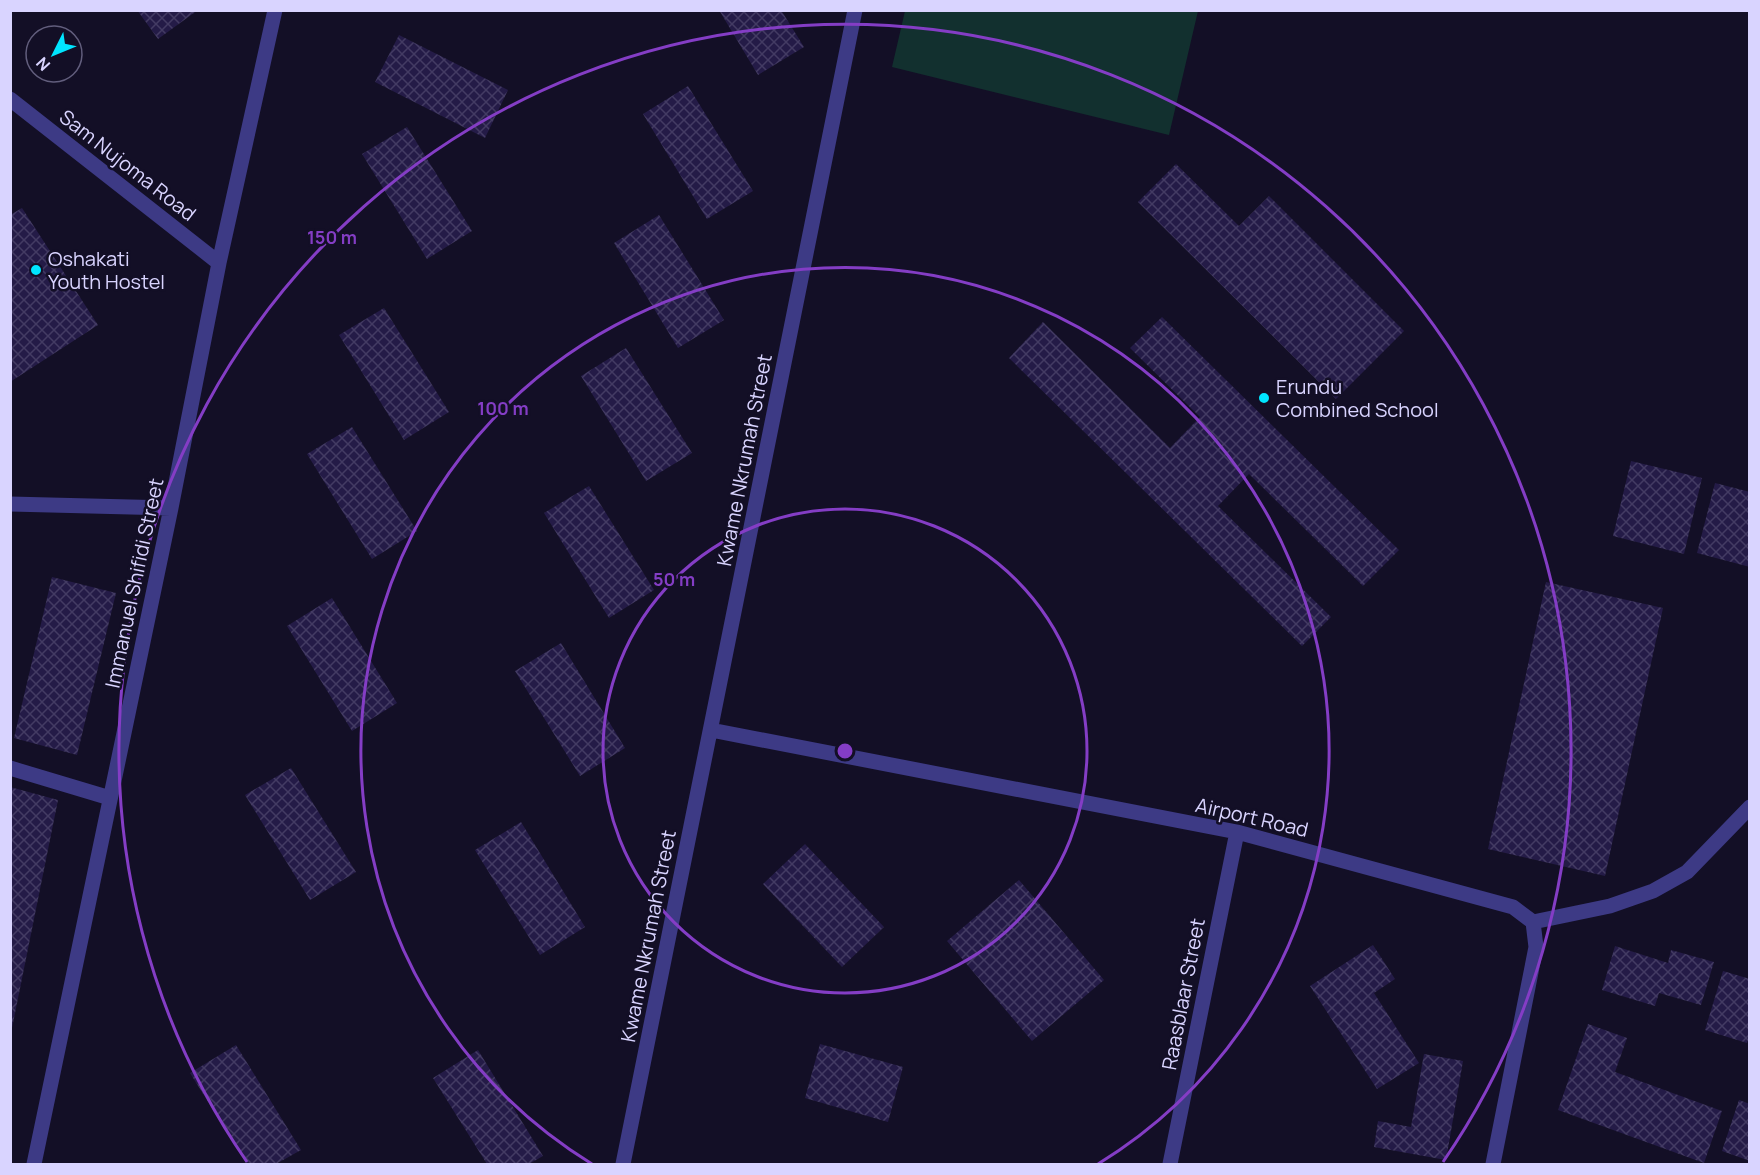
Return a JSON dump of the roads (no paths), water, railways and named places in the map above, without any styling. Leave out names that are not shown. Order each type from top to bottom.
[{"type":"street","name":"Immanuel Shifidi Street","points":[[34,1164],[171,508],[219,263],[274,10]]},
{"type":"street","name":"Kwame Nkrumah Street","points":[[623,1164],[855,10]]},
{"type":"street","name":"Sam Nujoma Road","points":[[10,99],[219,263]]},
{"type":"street","points":[[10,504],[171,508]]},
{"type":"street","name":"Airport Road","points":[[711,730],[1237,832],[1513,907],[1533,922]]},
{"type":"street","points":[[10,768],[110,798]]},
{"type":"street","points":[[1493,1164],[1536,947],[1533,922],[1610,906],[1653,891],[1687,872],[1749,807]]},
{"type":"street","name":"Raasblaar Street","points":[[1170,1164],[1237,832]]},
{"type":"place","name":"Oshakati Youth Hostel","points":[[36,270]]},
{"type":"place","name":"Erundu Combined School","points":[[1264,398]]}]
